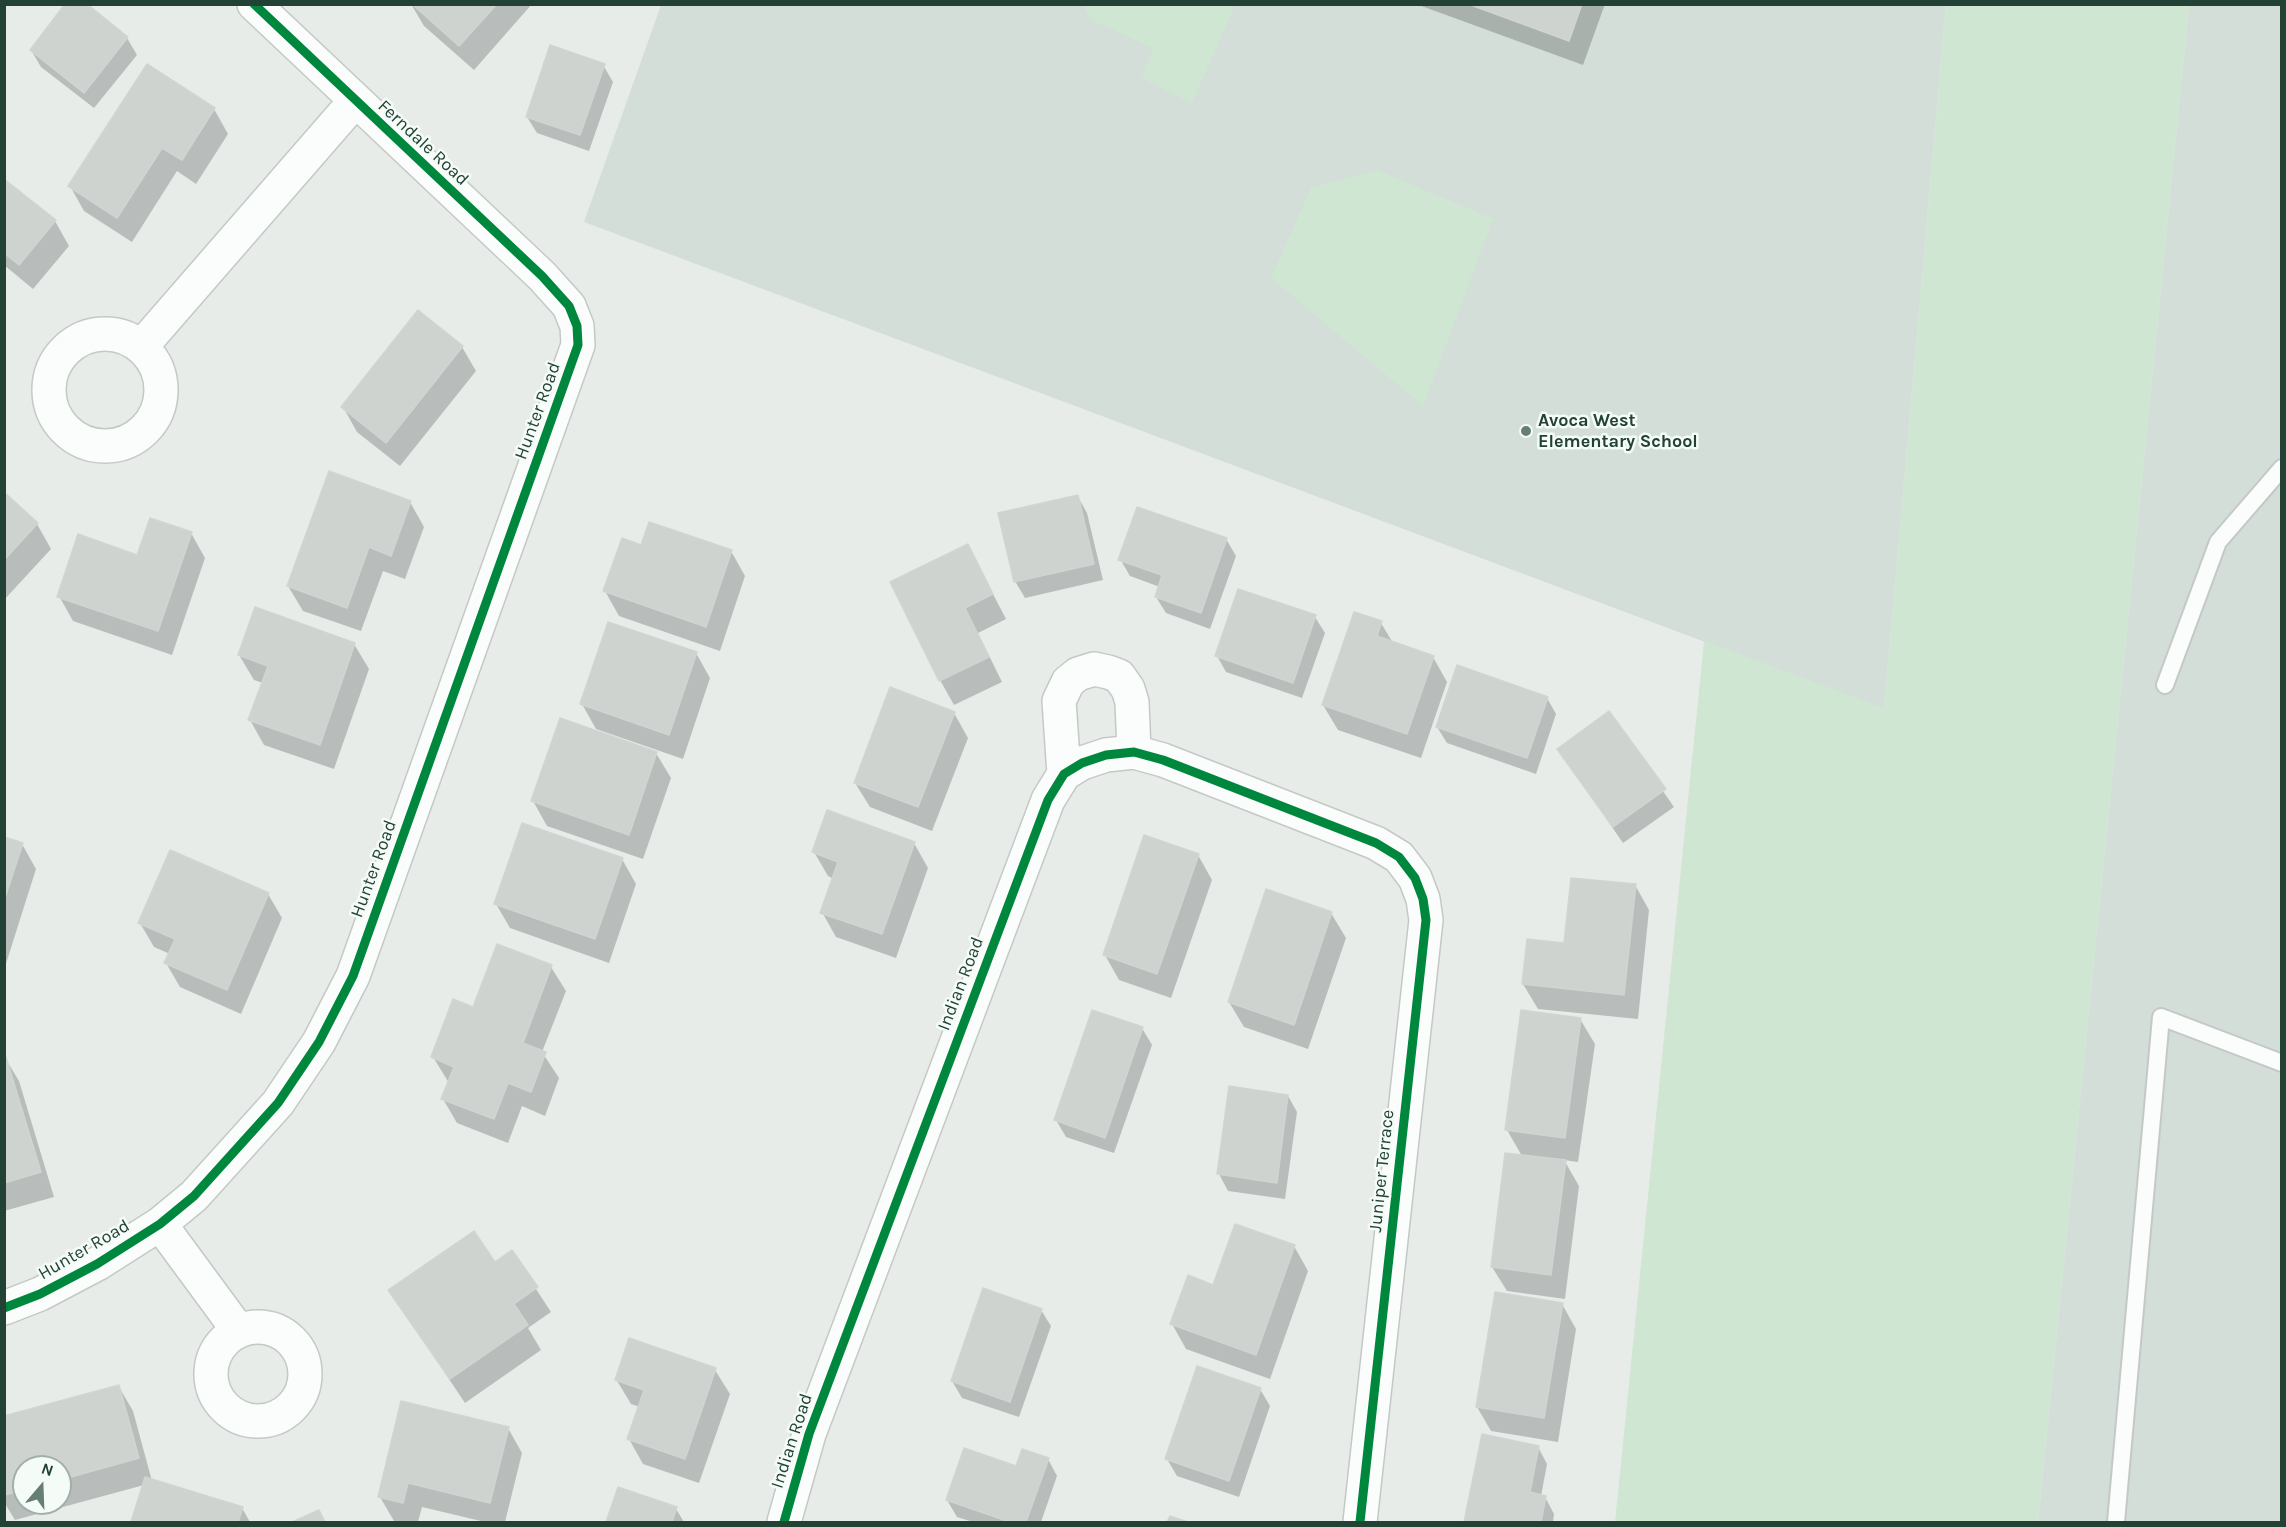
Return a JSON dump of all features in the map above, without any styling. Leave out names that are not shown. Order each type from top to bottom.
[{"type":"street","name":"Ferndale Road","points":[[269,10],[354,101],[542,276],[569,306]]},
{"type":"street","name":"Ferndale Road","points":[[141,347],[354,101]]},
{"type":"street","name":"Hunter Road","points":[[4,1308],[40,1294],[97,1264],[160,1224],[194,1196],[278,1103],[319,1042],[353,976],[573,366],[578,345],[577,326],[569,306]]},
{"type":"street","points":[[1094,669],[1119,676],[1128,688],[1132,702],[1134,752],[1106,755],[1082,763],[1064,774],[1059,701],[1068,682],[1078,674],[1094,669]]},
{"type":"street","name":"Juniper Terrace","points":[[1134,752],[1163,760],[1376,843],[1399,857],[1416,878],[1426,920],[1360,1522]]},
{"type":"street","name":"Indian Road","points":[[784,1522],[809,1434],[1048,800],[1064,774]]},
{"type":"street","points":[[160,1224],[238,1330]]},
{"type":"lane","points":[[2165,685],[2218,542],[2282,468]]},
{"type":"lane","points":[[2116,1522],[2161,1017],[2282,1063]]},
{"type":"shaded area","name":"Avoca West Elementary School","points":[[661,5],[1946,5],[1884,709],[584,222]]},
{"type":"shaded area","points":[[2189,5],[2281,5],[2281,1522],[2038,1522]]},
{"type":"green space","points":[[1084,5],[1235,5],[1192,103],[1142,78],[1153,48],[1090,19]]},
{"type":"green space","points":[[1946,5],[2189,5],[2038,1522],[1615,1522],[1704,641],[1884,708]]},
{"type":"green space","points":[[1377,170],[1493,219],[1423,406],[1271,278],[1311,188]]},
{"type":"building","points":[[65,4],[87,4],[128,37],[84,93],[30,50]]},
{"type":"building","points":[[412,4],[497,4],[459,46]]},
{"type":"building","points":[[1468,4],[1582,4],[1569,41]]},
{"type":"building","points":[[550,45],[605,64],[580,135],[526,117]]},
{"type":"building","points":[[147,64],[215,108],[182,160],[162,148],[117,218],[68,186]]},
{"type":"building","points":[[4,179],[56,220],[19,265],[4,253]]},
{"type":"building","points":[[418,310],[463,346],[386,443],[341,407]]},
{"type":"building","points":[[329,471],[411,501],[391,556],[369,547],[347,608],[287,586]]},
{"type":"building","points":[[4,492],[38,523],[4,560]]},
{"type":"building","points":[[1078,495],[1094,564],[1014,582],[998,513]]},
{"type":"building","points":[[1137,507],[1227,538],[1201,613],[1155,597],[1162,575],[1118,560]]},
{"type":"building","points":[[150,518],[192,532],[158,631],[57,597],[78,534],[137,555]]},
{"type":"building","points":[[649,522],[732,550],[706,627],[603,591],[622,538],[641,545]]},
{"type":"building","points":[[968,544],[993,594],[965,608],[989,657],[939,681],[890,582]]},
{"type":"building","points":[[1238,589],[1316,615],[1293,683],[1215,656]]},
{"type":"building","points":[[255,607],[355,643],[320,745],[248,720],[268,666],[238,655]]},
{"type":"building","points":[[1354,612],[1382,621],[1377,636],[1434,656],[1407,734],[1322,705]]},
{"type":"building","points":[[608,622],[697,652],[669,735],[580,704]]},
{"type":"building","points":[[1457,665],[1548,697],[1527,758],[1436,727]]},
{"type":"building","points":[[890,687],[955,712],[918,807],[854,783]]},
{"type":"building","points":[[1609,711],[1666,789],[1613,827],[1557,749]]},
{"type":"building","points":[[560,718],[657,752],[629,835],[531,801]]},
{"type":"building","points":[[827,810],[915,842],[882,934],[820,913],[838,862],[812,852]]},
{"type":"building","points":[[522,823],[623,858],[595,939],[494,904]]},
{"type":"building","points":[[1144,835],[1199,854],[1157,974],[1103,955]]},
{"type":"building","points":[[4,837],[23,843],[4,901]]},
{"type":"building","points":[[170,850],[269,893],[227,990],[164,963],[175,939],[138,923]]},
{"type":"building","points":[[1571,878],[1636,884],[1624,995],[1522,984],[1527,939],[1564,943]]},
{"type":"building","points":[[1266,889],[1332,912],[1294,1025],[1228,1002]]},
{"type":"building","points":[[497,944],[552,965],[523,1043],[546,1052],[531,1092],[508,1083],[494,1119],[441,1099],[454,1067],[431,1057],[453,999],[473,1007]]},
{"type":"building","points":[[1092,1010],[1143,1027],[1105,1138],[1054,1120]]},
{"type":"building","points":[[1521,1010],[1581,1018],[1565,1138],[1505,1130]]},
{"type":"building","points":[[4,1055],[41,1172],[4,1183]]},
{"type":"building","points":[[1229,1086],[1288,1095],[1277,1183],[1217,1174]]},
{"type":"building","points":[[1505,1153],[1566,1160],[1551,1275],[1491,1267]]},
{"type":"building","points":[[1235,1224],[1295,1245],[1256,1355],[1170,1324],[1188,1275],[1213,1285]]},
{"type":"building","points":[[474,1231],[495,1262],[512,1250],[538,1287],[514,1304],[528,1325],[450,1379],[388,1290]]},
{"type":"building","points":[[983,1288],[1042,1309],[1010,1402],[951,1381]]},
{"type":"building","points":[[1495,1292],[1563,1303],[1544,1418],[1476,1407]]},
{"type":"building","points":[[629,1338],[716,1368],[685,1459],[627,1439],[644,1390],[615,1380]]},
{"type":"building","points":[[1197,1366],[1261,1388],[1229,1481],[1165,1459]]},
{"type":"building","points":[[119,1385],[139,1458],[72,1477],[72,1455],[12,1455],[12,1493],[4,1495],[4,1416]]},
{"type":"building","points":[[401,1401],[509,1427],[490,1503],[408,1483],[403,1503],[378,1497]]},
{"type":"building","points":[[1482,1434],[1539,1446],[1530,1492],[1546,1496],[1541,1522],[1464,1522]]},
{"type":"building","points":[[964,1448],[1016,1466],[1022,1449],[1049,1458],[1026,1522],[1010,1522],[946,1500]]},
{"type":"building","points":[[145,1477],[243,1507],[238,1522],[131,1522]]},
{"type":"building","points":[[618,1487],[677,1507],[672,1522],[606,1522]]},
{"type":"building","points":[[319,1510],[325,1522],[292,1522]]},
{"type":"building","points":[[1170,1516],[1188,1522],[1167,1522]]},
{"type":"cycle path","points":[[4,1308],[40,1294],[97,1264],[160,1224],[194,1196],[278,1103],[319,1042],[353,976],[578,345],[577,326],[569,306],[542,276],[254,4]]},
{"type":"cycle path","points":[[784,1522],[809,1434],[1048,800],[1064,774],[1082,763],[1106,755],[1134,752],[1163,760],[1376,843],[1399,857],[1415,878],[1423,899],[1426,920],[1360,1522]]},
{"type":"place","name":"Avoca West Elementary School","points":[[1526,431]]}]
